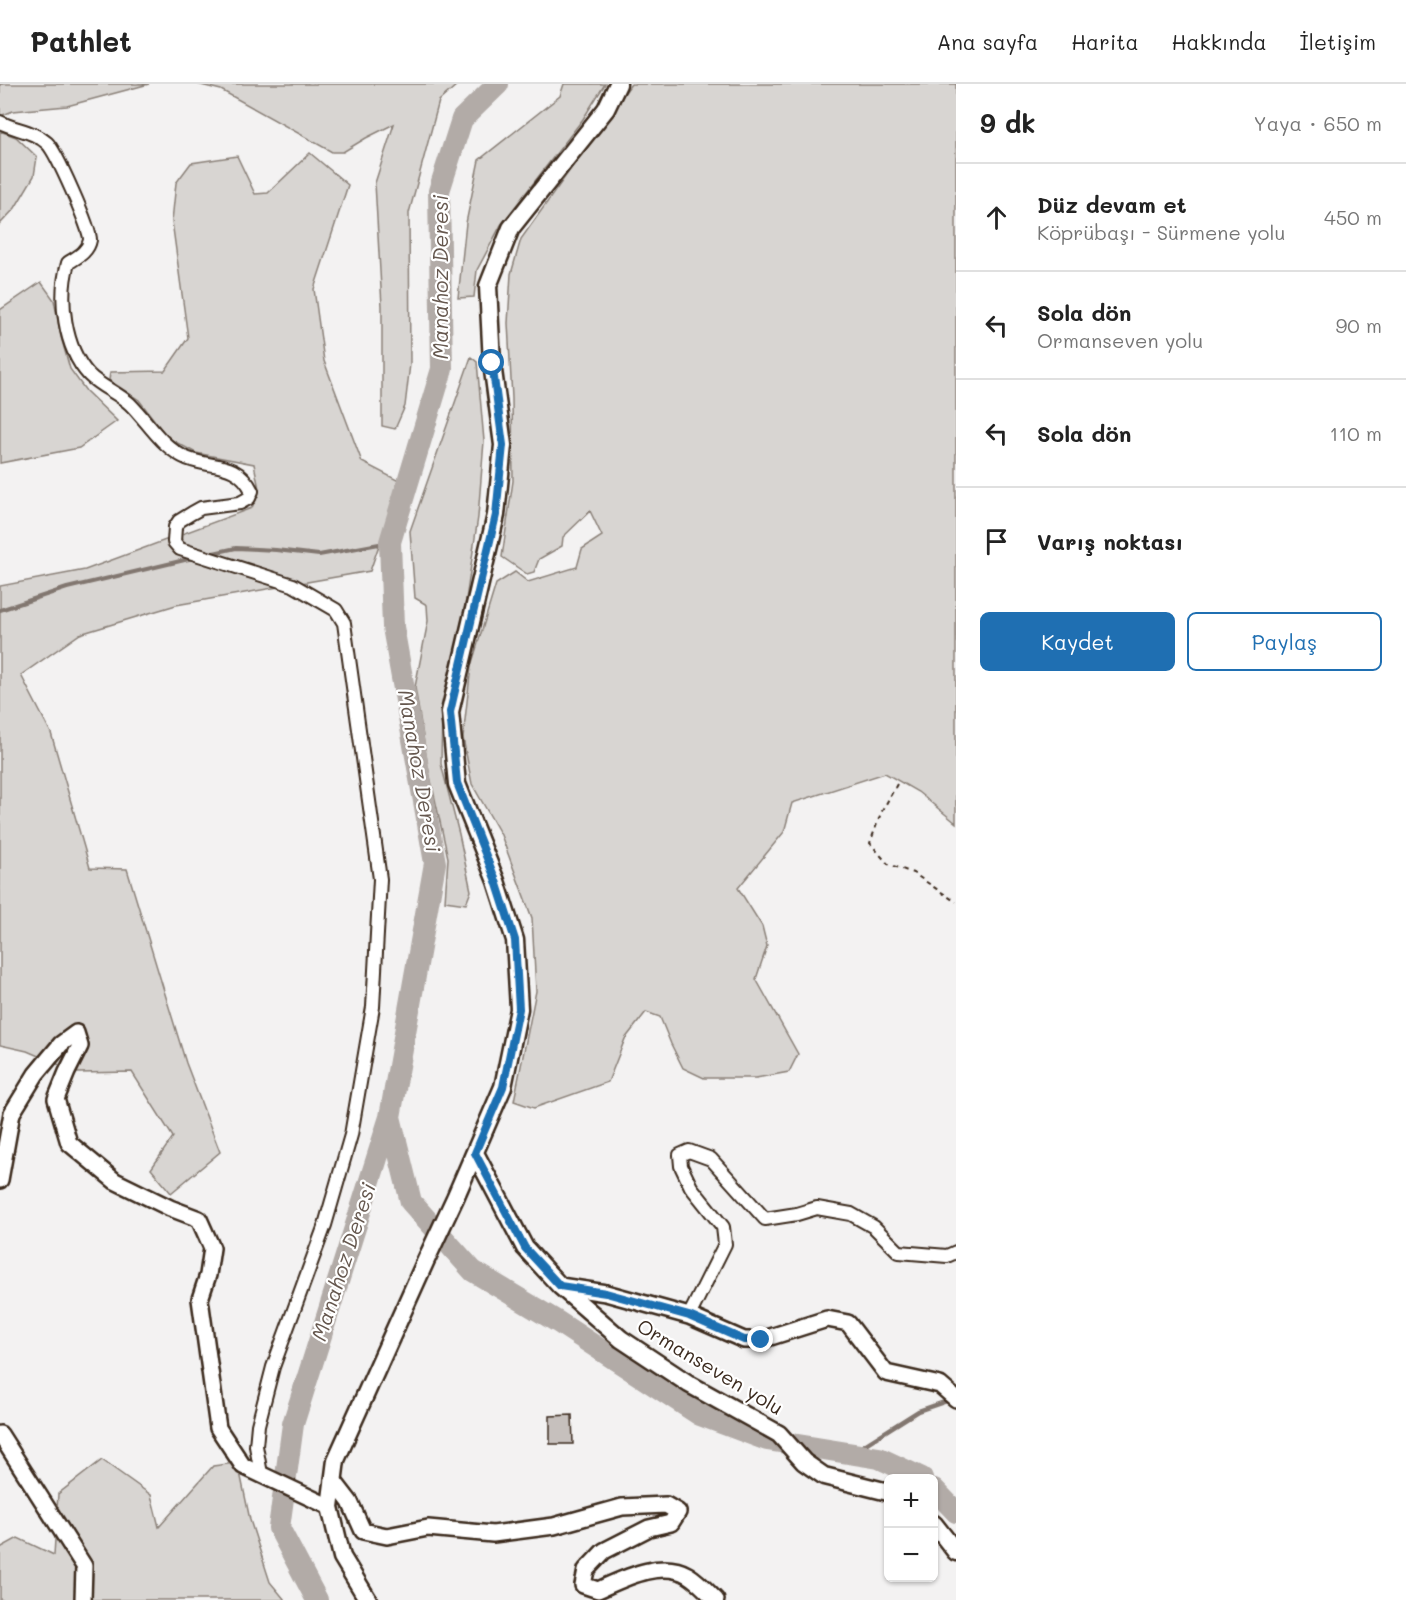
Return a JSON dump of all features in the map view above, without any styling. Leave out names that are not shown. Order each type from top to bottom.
[{"type":"main road","points":[[368,1600],[342,1557],[330,1507],[336,1460],[456,1198],[503,1087],[519,1009],[515,940],[496,881],[457,783],[450,712],[496,515],[503,445],[492,363],[488,286],[511,228],[606,109],[618,84]]},
{"type":"main road","name":"Ormanseven yolu","points":[[475,1153],[525,1248],[560,1286],[621,1339],[689,1384],[779,1434],[804,1462],[824,1476],[884,1491]]},
{"type":"main road","points":[[938,1528],[956,1552]]},
{"type":"street","points":[[0,122],[40,137],[50,145],[86,223],[90,239],[86,251],[68,263],[63,278],[64,315],[78,360],[90,376],[129,403],[162,441],[182,456],[235,471],[252,491],[249,498],[240,503],[201,508],[179,521],[175,527],[174,542],[180,549],[293,585],[336,610],[345,623],[380,879],[373,1007],[351,1135],[325,1225],[273,1367],[258,1425],[256,1446],[261,1474]]},
{"type":"street","points":[[0,1180],[12,1113],[36,1074],[61,1044],[76,1033],[80,1046],[56,1099],[69,1143],[115,1181],[198,1219],[212,1248],[208,1275],[200,1299],[218,1428],[243,1466],[330,1507]]},
{"type":"street","points":[[689,1316],[725,1244],[723,1227],[691,1187],[681,1166],[680,1155],[689,1151],[711,1159],[765,1219],[817,1208],[851,1214],[874,1227],[899,1252],[947,1256],[956,1252]]},
{"type":"street","points":[[560,1286],[606,1293],[689,1316],[744,1340],[761,1340],[827,1319],[848,1323],[886,1373],[940,1385],[956,1399]]},
{"type":"street","points":[[0,1434],[84,1566],[83,1600]]},
{"type":"street","points":[[333,1480],[350,1502],[363,1531],[387,1536],[428,1528],[493,1534],[554,1526],[622,1507],[666,1505],[678,1512],[671,1523],[649,1528],[604,1551],[586,1570],[583,1585],[598,1590],[638,1573],[669,1569],[687,1575],[716,1600]]},
{"type":"path","points":[[897,783],[881,813],[870,843],[888,864],[913,873],[956,902]]},
{"type":"shaded area","points":[[0,84],[149,84],[67,106],[13,111],[0,116]]},
{"type":"shaded area","points":[[197,84],[458,84],[439,101],[409,213],[410,364],[405,406],[395,429],[382,426],[382,306],[375,183],[394,124],[343,152],[332,152],[221,90]]},
{"type":"shaded area","points":[[564,84],[605,84],[583,119],[501,225],[477,270],[474,297],[458,298],[466,223],[479,160],[560,96]]},
{"type":"shaded area","points":[[631,84],[956,84],[956,823],[918,792],[885,773],[792,803],[784,832],[738,888],[762,926],[767,946],[756,979],[798,1054],[789,1072],[756,1078],[704,1078],[683,1068],[660,1017],[646,1012],[625,1039],[608,1082],[534,1108],[514,1101],[536,991],[532,918],[501,835],[472,784],[463,738],[471,666],[496,584],[515,572],[528,582],[577,567],[582,549],[602,536],[590,511],[563,537],[562,546],[539,559],[534,572],[527,574],[502,557],[513,481],[508,323],[511,274],[521,239]]},
{"type":"shaded area","points":[[0,131],[16,137],[37,157],[34,176],[15,208],[0,224]]},
{"type":"shaded area","points":[[310,153],[348,185],[314,289],[324,361],[362,462],[401,482],[370,571],[176,605],[80,634],[21,675],[51,733],[90,868],[127,869],[186,1063],[220,1152],[171,1193],[151,1169],[173,1137],[132,1072],[78,1073],[27,1051],[0,1045],[0,586],[85,570],[252,508],[259,489],[254,464],[196,453],[168,438],[139,400],[109,380],[110,372],[165,371],[188,338],[172,221],[176,183],[191,163],[237,156],[255,194],[268,193]]},
{"type":"shaded area","points":[[41,282],[54,300],[70,369],[86,391],[117,421],[79,448],[0,463],[0,310]]},
{"type":"shaded area","points":[[471,357],[477,362],[484,441],[478,517],[465,606],[442,712],[441,764],[471,891],[466,904],[445,901],[448,858],[428,767],[415,687],[428,621],[427,605],[415,598],[410,531]]},
{"type":"shaded area","points":[[102,1460],[151,1495],[159,1527],[213,1466],[235,1463],[241,1477],[250,1520],[270,1582],[285,1600],[0,1600],[0,1548],[18,1538],[54,1555],[58,1494]]},
{"type":"building","points":[[572,1415],[573,1444],[550,1444],[550,1416]]},
{"type":"waterway","name":"Manahoz Deresi","points":[[317,1600],[279,1528],[293,1424],[390,1117],[435,863],[393,627],[390,542],[442,369],[439,191],[462,119],[498,84]]},
{"type":"waterway","points":[[209,554],[236,548],[319,555],[390,542]]},
{"type":"waterway","points":[[0,610],[67,588],[193,558]]},
{"type":"waterway","points":[[390,1117],[411,1202],[473,1271],[558,1322],[700,1415],[767,1440],[879,1458],[913,1474]]},
{"type":"waterway","points":[[861,1447],[918,1411],[950,1400]]},
{"type":"waterway","points":[[938,1493],[956,1512]]},
{"type":"route","points":[[492,363],[503,445],[496,515],[450,712],[457,783],[496,881],[515,940],[519,1009],[503,1087],[475,1153],[525,1248],[560,1286],[606,1293],[689,1316],[744,1340],[761,1340]]}]
